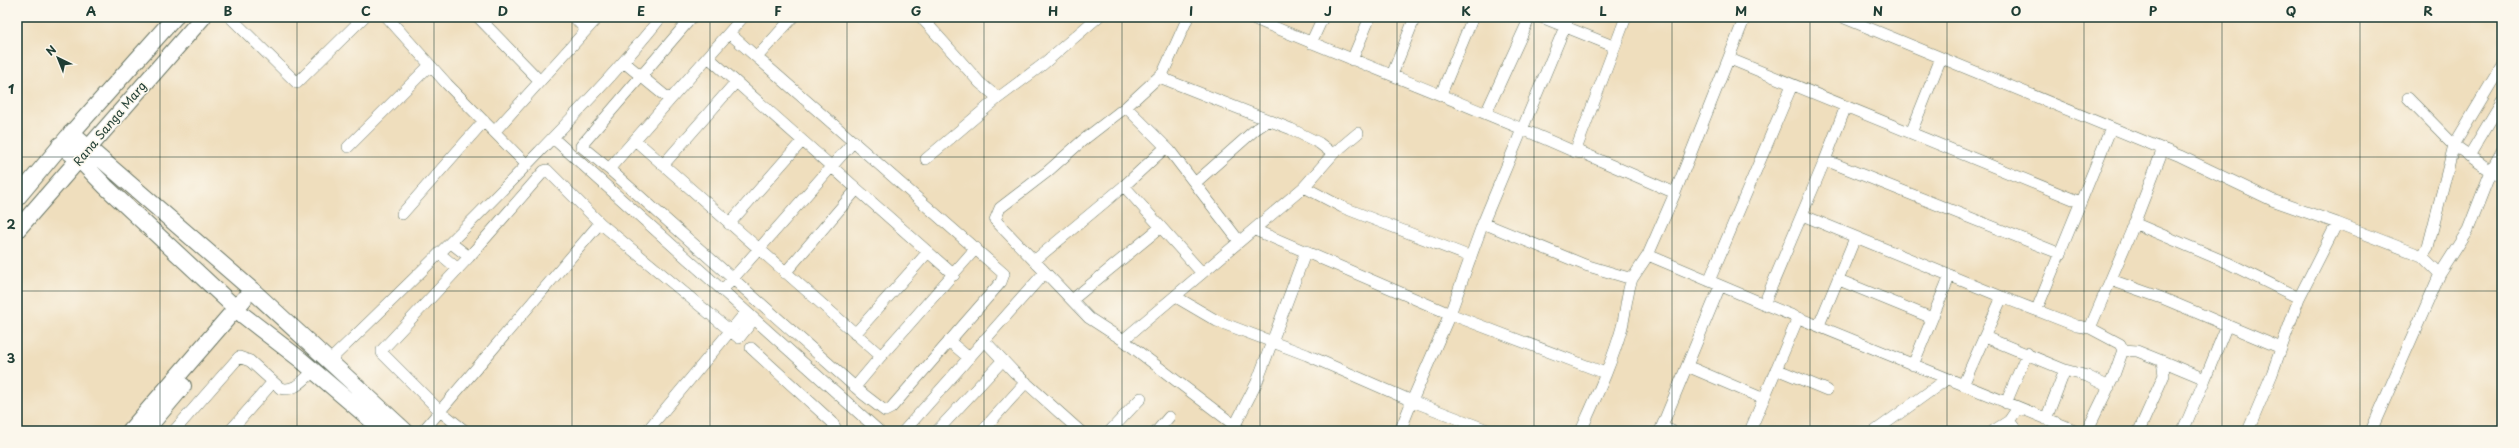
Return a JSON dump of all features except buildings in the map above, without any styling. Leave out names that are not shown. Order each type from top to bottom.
[{"type":"street","name":"Rana Sanga Marg","points":[[17,198],[71,133],[175,17]]},
{"type":"street","name":"Rana Sanga Marg","points":[[17,230],[85,154],[203,17]]},
{"type":"street","points":[[230,17],[297,83],[364,17]]},
{"type":"street","points":[[387,17],[430,65],[527,165]]},
{"type":"street","points":[[478,17],[540,81]]},
{"type":"street","points":[[574,17],[586,30]]},
{"type":"street","points":[[495,132],[598,17]]},
{"type":"street","points":[[328,362],[440,254],[527,165],[625,63],[661,17]]},
{"type":"street","points":[[692,17],[642,77],[581,146],[609,169],[855,387],[885,411],[891,408],[1001,282],[1004,274],[729,33]]},
{"type":"street","points":[[609,169],[743,17]]},
{"type":"street","points":[[757,57],[793,17]]},
{"type":"street","points":[[921,17],[980,83],[998,98]]},
{"type":"street","points":[[926,159],[998,98],[1041,66],[1098,17]]},
{"type":"street","points":[[1188,17],[1170,59],[1159,77],[1126,107],[1082,141],[1047,172],[1000,208],[995,220],[1089,318],[1124,340],[1236,430],[1257,382],[1270,342],[1306,251]]},
{"type":"street","points":[[1250,17],[1352,60],[1441,94],[1575,152],[1583,153],[1675,193]]},
{"type":"street","points":[[1311,43],[1324,17]]},
{"type":"street","points":[[1352,60],[1370,17]]},
{"type":"street","points":[[1392,75],[1415,17]]},
{"type":"street","points":[[1441,94],[1473,17]]},
{"type":"street","points":[[1486,113],[1530,17]]},
{"type":"street","points":[[1540,17],[1568,22],[1613,46]]},
{"type":"street","points":[[1575,152],[1613,46],[1626,17]]},
{"type":"street","points":[[1581,431],[1623,326],[1626,295],[1632,279],[1648,255],[1675,193],[1730,58],[1745,17]]},
{"type":"street","points":[[1842,17],[2163,149],[2272,200],[2422,256],[2440,274]]},
{"type":"street","points":[[1400,431],[1450,314],[1483,223],[1568,22]]},
{"type":"street","points":[[708,58],[954,275]]},
{"type":"street","points":[[1730,58],[1792,85],[2080,202]]},
{"type":"street","points":[[1911,133],[1941,58]]},
{"type":"street","points":[[625,63],[670,100]]},
{"type":"street","points":[[348,147],[430,65]]},
{"type":"street","points":[[2422,256],[2428,247],[2454,145],[2502,65]]},
{"type":"street","points":[[1159,77],[1319,143],[1333,154]]},
{"type":"street","points":[[663,165],[736,82]]},
{"type":"street","points":[[1709,281],[1792,85]]},
{"type":"street","points":[[2408,98],[2454,145],[2502,178]]},
{"type":"street","points":[[2469,156],[2502,101]]},
{"type":"street","points":[[1764,304],[1826,160],[1846,106]]},
{"type":"street","points":[[1126,107],[1166,147],[1239,241]]},
{"type":"street","points":[[402,214],[484,121]]},
{"type":"street","points":[[1195,183],[1256,129],[1268,121]]},
{"type":"street","points":[[2037,309],[2061,254],[2080,202],[2111,128]]},
{"type":"street","points":[[71,133],[106,187],[240,312],[314,371],[384,431]]},
{"type":"street","points":[[1124,340],[1304,187],[1333,154],[1358,133]]},
{"type":"street","points":[[553,138],[879,431]]},
{"type":"street","points":[[635,140],[880,356]]},
{"type":"street","points":[[730,224],[802,141]]},
{"type":"street","points":[[723,291],[854,141]]},
{"type":"street","points":[[60,146],[85,154],[256,294],[328,362],[405,431]]},
{"type":"street","points":[[1034,261],[1124,186],[1166,147]]},
{"type":"street","points":[[2090,328],[2111,280],[2163,149]]},
{"type":"street","points":[[2371,431],[2440,274],[2468,230],[2491,171],[2502,151]]},
{"type":"street","points":[[1826,160],[2061,254]]},
{"type":"street","points":[[465,431],[440,411],[382,350],[469,257],[544,171],[547,170],[600,223],[730,330]]},
{"type":"street","points":[[1124,186],[1202,273]]},
{"type":"street","points":[[1304,187],[1342,207],[1471,257]]},
{"type":"street","points":[[785,273],[857,189]]},
{"type":"street","points":[[1802,215],[1855,238],[2077,326],[2090,328],[2120,344],[2123,350],[2109,387],[2087,431]]},
{"type":"street","points":[[423,431],[600,223]]},
{"type":"street","points":[[1483,223],[1585,265],[1632,279]]},
{"type":"street","points":[[2134,223],[2228,262],[2299,298]]},
{"type":"street","points":[[2248,431],[2299,298],[2337,223]]},
{"type":"street","points":[[1072,300],[1161,226]]},
{"type":"street","points":[[1255,230],[1450,314],[1605,373]]},
{"type":"street","points":[[1819,325],[1839,280],[1855,238]]},
{"type":"street","points":[[451,243],[469,257]]},
{"type":"street","points":[[855,387],[880,356],[954,275],[976,248]]},
{"type":"street","points":[[855,334],[928,252]]},
{"type":"street","points":[[440,254],[458,269]]},
{"type":"street","points":[[1648,255],[1720,286],[2077,431]]},
{"type":"street","points":[[904,431],[1045,272]]},
{"type":"street","points":[[1913,365],[1950,275]]},
{"type":"street","points":[[1839,280],[1932,318]]},
{"type":"street","points":[[2111,280],[2162,298],[2281,348]]},
{"type":"street","points":[[1664,430],[1687,366],[1720,286]]},
{"type":"street","points":[[130,431],[256,294]]},
{"type":"street","points":[[1963,385],[2002,296]]},
{"type":"street","points":[[1176,297],[1217,321],[1307,355],[1412,401],[1490,431]]},
{"type":"street","points":[[145,431],[240,312]]},
{"type":"street","points":[[647,431],[730,330],[750,315]]},
{"type":"street","points":[[1750,431],[1798,318]]},
{"type":"street","points":[[2183,431],[2226,325]]},
{"type":"street","points":[[1985,337],[2065,370],[2087,376],[2109,387]]},
{"type":"street","points":[[984,340],[1075,429]]},
{"type":"street","points":[[949,341],[969,358]]},
{"type":"street","points":[[751,348],[832,422],[838,431]]},
{"type":"street","points":[[2123,350],[2136,351],[2205,379]]},
{"type":"street","points":[[2006,403],[2026,353]]},
{"type":"street","points":[[174,431],[239,357],[250,361],[280,388],[292,389],[314,371]]},
{"type":"street","points":[[937,431],[1003,360]]},
{"type":"street","points":[[2138,431],[2164,374],[2162,361]]},
{"type":"street","points":[[1687,366],[1764,399]]},
{"type":"street","points":[[1776,369],[1827,390]]},
{"type":"street","points":[[2046,419],[2065,370]]},
{"type":"street","points":[[1875,431],[1947,379]]},
{"type":"street","points":[[230,431],[273,382]]},
{"type":"street","points":[[982,431],[1026,382]]},
{"type":"street","points":[[1110,431],[1141,398]]},
{"type":"street","points":[[1993,431],[2009,421],[2018,408]]},
{"type":"street","points":[[1156,431],[1169,417]]},
{"type":"street","points":[[2009,421],[2017,431]]}]
